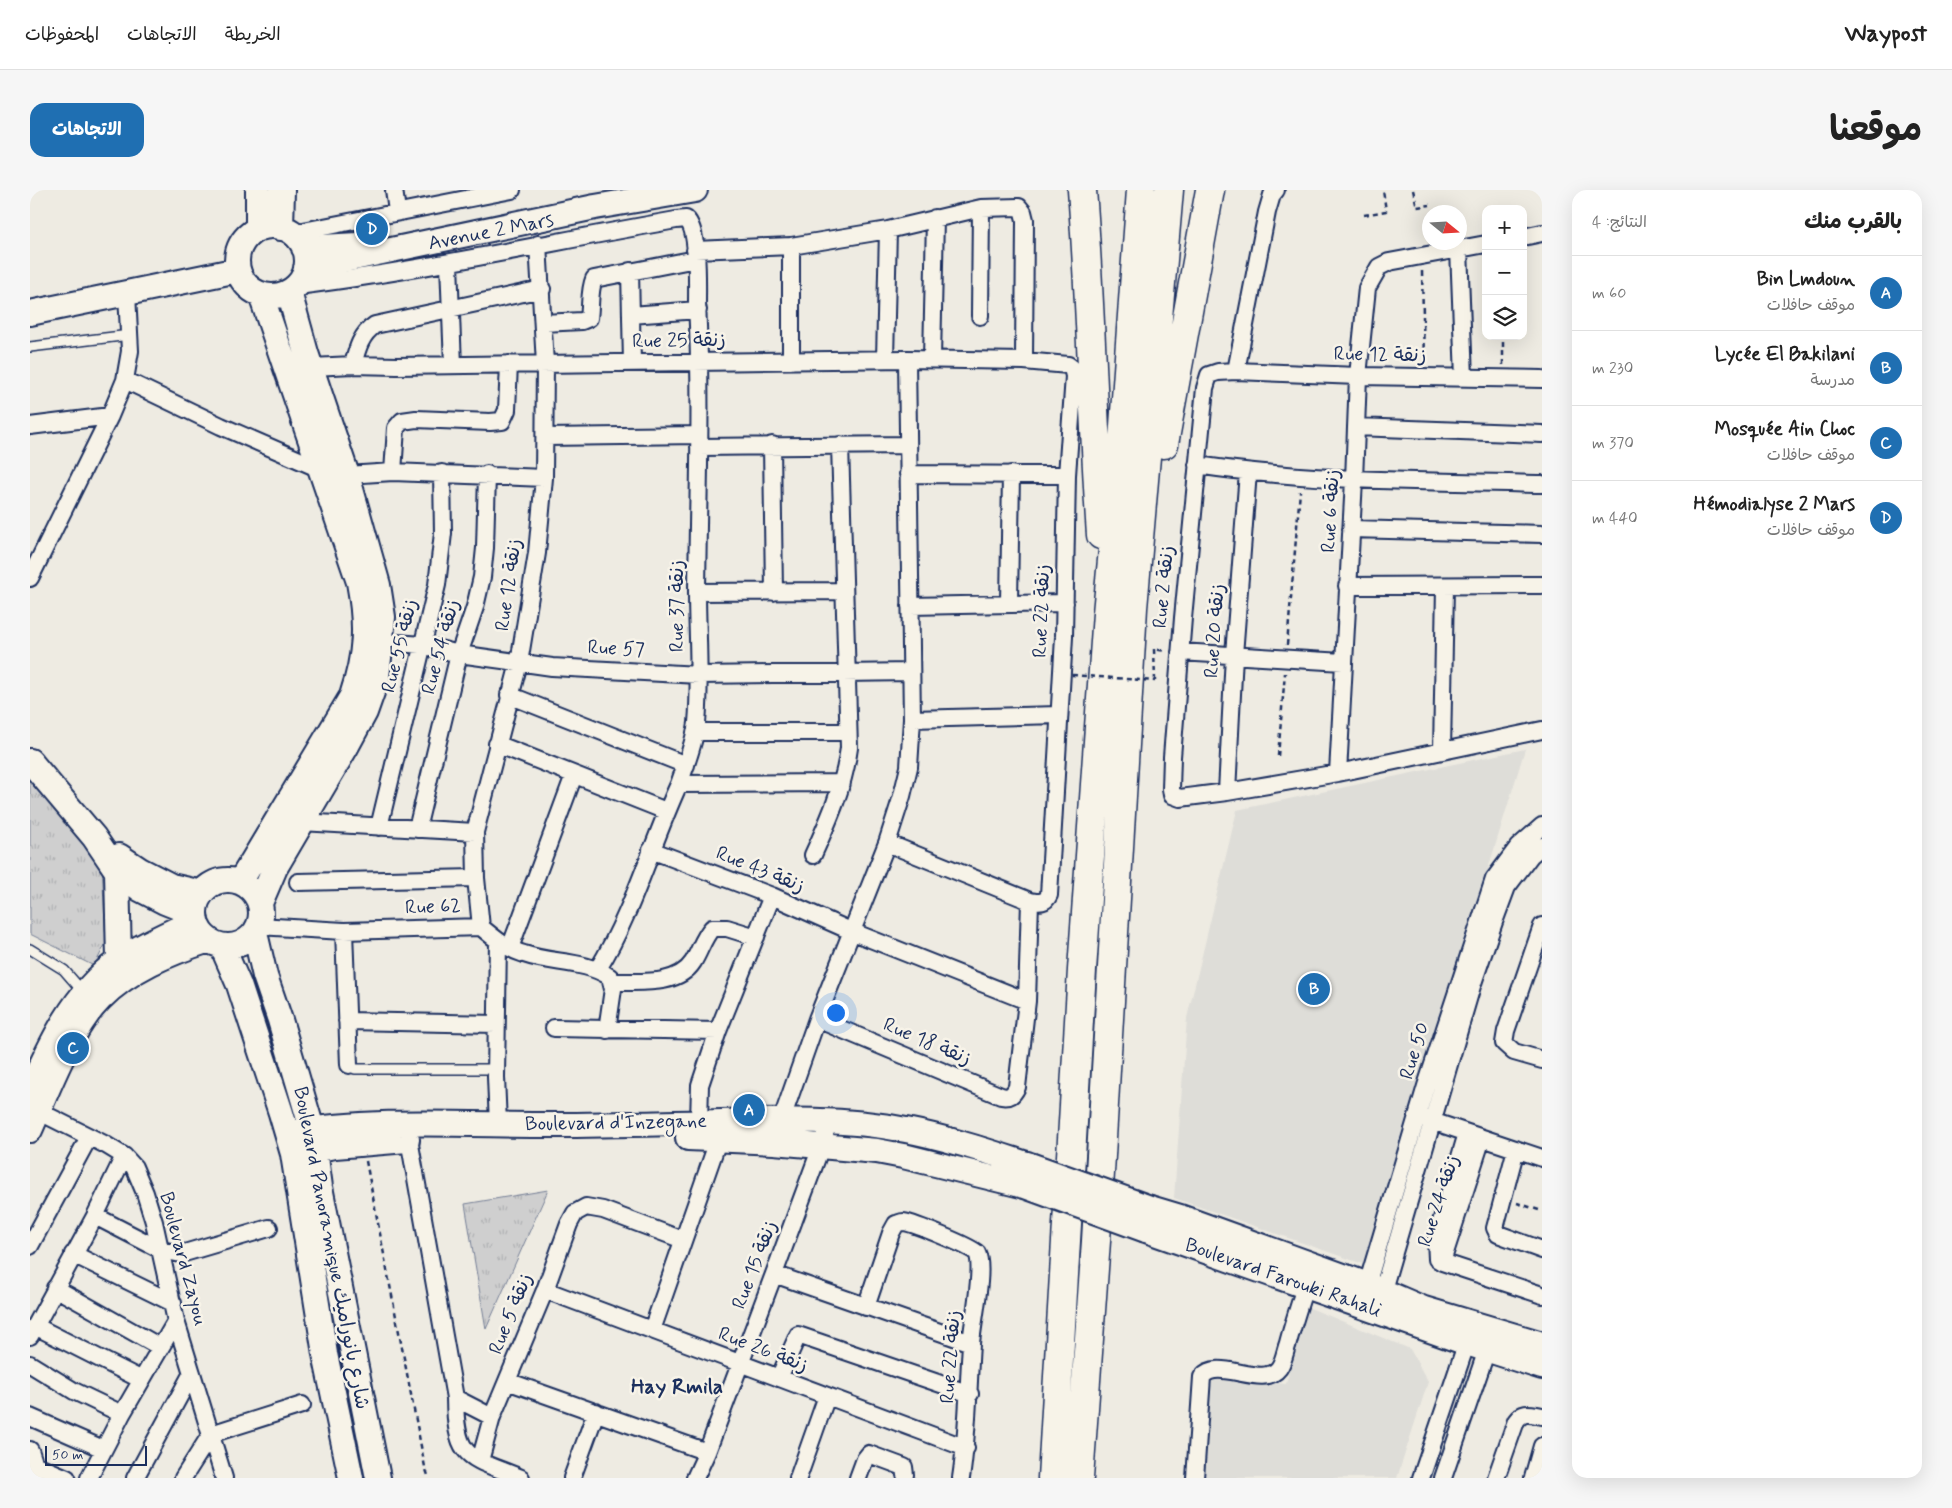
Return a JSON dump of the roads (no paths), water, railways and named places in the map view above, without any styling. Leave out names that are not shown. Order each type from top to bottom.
[{"type":"highway","points":[[1052,1478],[1082,970],[1107,613],[1122,454],[1141,190]]},
{"type":"highway","points":[[1078,1478],[1098,1221],[1133,608],[1169,190]]},
{"type":"highway","points":[[1133,608],[1210,190]]},
{"type":"highway","points":[[1082,191],[1092,357],[1095,457],[1107,613]]},
{"type":"main road","points":[[258,190],[290,255],[280,296],[261,295],[246,285],[238,270],[239,250],[243,242],[290,255],[352,246],[624,190]]},
{"type":"main road","points":[[94,837],[134,866],[171,886],[198,909],[203,935],[216,943],[231,946],[240,944],[257,929],[261,918],[260,903],[275,868],[345,749],[364,712],[377,678],[383,617],[378,585],[347,475],[306,353],[290,255],[282,190]]},
{"type":"main road","points":[[290,255],[695,190]]},
{"type":"main road","points":[[30,313],[238,270]]},
{"type":"main road","points":[[240,882],[352,696],[358,677],[365,634],[365,612],[359,582],[261,295]]},
{"type":"main road","points":[[30,761],[94,837],[117,871],[140,889],[198,909]]},
{"type":"main road","points":[[117,871],[119,960]]},
{"type":"main road","points":[[32,1110],[56,1034],[84,994],[119,960],[198,909],[210,886],[219,881],[230,880],[240,882],[252,890],[260,903]]},
{"type":"main road","name":"Boulevard Panoramique شارع بانوراميك","points":[[257,929],[265,976],[280,1020],[314,1139],[320,1188],[378,1478]]},
{"type":"main road","points":[[32,1110],[78,1028],[100,999],[141,968],[171,953],[216,943]]},
{"type":"main road","name":"Boulevard Panoramique شارع بانوراميك","points":[[216,943],[238,985],[290,1144],[325,1354],[351,1478]]},
{"type":"main road","name":"Boulevard d'Inzegane","points":[[314,1139],[332,1126],[615,1125],[781,1119],[828,1121],[906,1130],[961,1143],[1027,1176]]},
{"type":"main road","name":"Boulevard d'Inzegane","points":[[290,1144],[314,1139],[363,1142],[498,1137],[719,1138],[877,1151],[1027,1176]]},
{"type":"main road","name":"Boulevard Farouki Rahali","points":[[1027,1176],[1148,1219],[1305,1287],[1372,1298]]},
{"type":"main road","name":"Boulevard Farouki Rahali","points":[[1148,1219],[1180,1217],[1372,1298],[1480,1337],[1542,1367]]},
{"type":"main road","name":"Boulevard Farouki Rahali","points":[[1480,1337],[1542,1344]]},
{"type":"street","points":[[394,190],[397,211]]},
{"type":"street","name":"Avenue 2 Mars","points":[[290,255],[397,211],[512,190]]},
{"type":"street","points":[[1236,371],[1267,212],[1272,195],[1276,190]]},
{"type":"street","points":[[543,323],[582,321],[589,318],[591,286],[594,279],[696,254],[791,246],[888,230],[981,208],[1016,206],[1023,212],[1025,220],[1024,360]]},
{"type":"street","points":[[980,316],[981,208]]},
{"type":"street","points":[[932,359],[935,218]]},
{"type":"street","name":"Avenue 2 Mars","points":[[290,255],[360,278],[449,264],[538,244],[676,220],[686,219],[691,223]]},
{"type":"street","name":"Rue 37 زنقة","points":[[598,969],[608,953],[626,915],[666,811],[679,784],[695,732],[699,675],[697,592],[698,310],[696,254],[694,230],[691,223]]},
{"type":"street","points":[[885,359],[888,230]]},
{"type":"street","points":[[1527,236],[1542,233]]},
{"type":"street","name":"Rue 12 زنقة","points":[[481,927],[476,878],[475,832],[509,695],[519,663],[537,553],[544,478],[545,364],[538,244]]},
{"type":"street","points":[[1467,248],[1482,245]]},
{"type":"street","points":[[791,246],[791,361]]},
{"type":"street","name":"Rue 6 زنقة","points":[[1338,773],[1358,376],[1367,288],[1379,267],[1389,262],[1454,250]]},
{"type":"street","points":[[1459,250],[1464,378]]},
{"type":"street","points":[[449,264],[453,365]]},
{"type":"street","points":[[630,271],[632,362]]},
{"type":"street","points":[[353,364],[362,338],[375,325],[542,289]]},
{"type":"street","points":[[30,578],[110,416],[125,380],[129,366],[130,335],[127,294]]},
{"type":"street","points":[[631,315],[698,310]]},
{"type":"street","name":"Rue 25 زنقة","points":[[312,367],[353,364],[453,365],[885,359],[1024,360],[1046,362]]},
{"type":"street","points":[[774,1142],[817,1020],[887,843],[902,796],[908,767],[912,719],[907,359]]},
{"type":"street","name":"Rue 22 زنقة","points":[[1030,901],[1045,901],[1049,895],[1050,884],[1064,604],[1067,475],[1074,376],[1072,368],[1068,365],[1046,362]]},
{"type":"street","points":[[393,472],[396,428],[402,421],[502,421],[507,410],[509,364]]},
{"type":"street","name":"Rue 12 زنقة","points":[[1218,372],[1542,379]]},
{"type":"street","name":"Rue 2 زنقة","points":[[1218,372],[1211,373],[1208,377],[1197,465],[1180,652],[1171,789],[1172,794],[1176,797],[1190,798],[1227,792]]},
{"type":"street","points":[[125,380],[221,426],[320,468]]},
{"type":"street","points":[[30,426],[110,416]]},
{"type":"street","points":[[1356,428],[1542,434]]},
{"type":"street","points":[[545,437],[772,445],[908,445]]},
{"type":"street","points":[[813,855],[830,817],[842,783],[849,748],[840,444]]},
{"type":"street","points":[[772,445],[774,592]]},
{"type":"street","points":[[1197,465],[1248,472],[1354,480],[1542,484]]},
{"type":"street","points":[[347,475],[393,472],[487,474],[544,478]]},
{"type":"street","name":"Rue 20 زنقة","points":[[1227,792],[1234,656],[1248,472]]},
{"type":"street","name":"Rue 55 زنقة","points":[[379,827],[437,585],[441,562],[442,473]]},
{"type":"street","name":"Rue 54 زنقة","points":[[417,829],[459,654],[482,577],[485,548],[487,474]]},
{"type":"street","points":[[908,474],[1067,475]]},
{"type":"street","points":[[1010,603],[1011,474]]},
{"type":"street","points":[[1351,529],[1542,534]]},
{"type":"street","points":[[1347,586],[1542,585]]},
{"type":"street","points":[[1442,751],[1445,586]]},
{"type":"street","points":[[697,592],[844,591]]},
{"type":"street","points":[[910,606],[1010,603],[1064,604]]},
{"type":"street","name":"Rue 57","points":[[382,642],[423,645],[459,654],[552,667],[699,675],[911,672]]},
{"type":"street","points":[[1180,652],[1286,657],[1343,662]]},
{"type":"street","points":[[509,695],[686,765]]},
{"type":"street","points":[[912,719],[1059,715]]},
{"type":"street","points":[[1227,792],[1338,773],[1542,730]]},
{"type":"street","points":[[695,732],[848,732]]},
{"type":"street","points":[[497,744],[666,811]]},
{"type":"street","points":[[498,1124],[496,1024],[504,944],[574,775]]},
{"type":"street","points":[[679,784],[842,783]]},
{"type":"street","points":[[301,822],[475,832]]},
{"type":"street","name":"Rue 50","points":[[1372,1298],[1417,1116],[1494,879],[1518,848],[1542,826]]},
{"type":"street","points":[[887,843],[1030,901],[1027,1001]]},
{"type":"street","name":"Rue 50","points":[[1372,1298],[1433,1121],[1472,986],[1507,887],[1531,856],[1542,846]]},
{"type":"street","name":"Rue 43 زنقة","points":[[651,850],[772,896],[852,932],[1027,1001]]},
{"type":"street","points":[[298,882],[476,878]]},
{"type":"street","points":[[699,1122],[700,1085],[718,1031],[772,896]]},
{"type":"street","points":[[1542,926],[1504,1037],[1504,1043],[1514,1052],[1542,1060]]},
{"type":"street","name":"Rue 62","points":[[257,929],[344,931],[481,927],[504,944],[538,958],[598,969]]},
{"type":"street","points":[[612,982],[659,980],[683,974],[695,960],[706,934],[712,928],[727,928],[756,937]]},
{"type":"street","points":[[344,931],[349,1065]]},
{"type":"street","points":[[598,969],[610,977],[612,982],[613,989],[607,1030]]},
{"type":"street","name":"Rue 18 زنقة","points":[[817,1020],[1007,1097],[1012,1095],[1017,1087],[1027,1001]]},
{"type":"street","points":[[347,1022],[496,1024]]},
{"type":"street","points":[[554,1028],[718,1031]]},
{"type":"street","name":"Boulevard Zayou","points":[[32,1110],[124,1156],[134,1167],[145,1193],[161,1250],[176,1321],[224,1478]]},
{"type":"street","points":[[1417,1116],[1542,1158]]},
{"type":"street","name":"Rue 15 زنقة","points":[[695,1478],[707,1452],[774,1274],[821,1147],[828,1121]]},
{"type":"street","name":"Rue 24 زنقة","points":[[1475,1135],[1442,1262],[1542,1295]]},
{"type":"street","points":[[30,1246],[89,1137]]},
{"type":"street","points":[[652,1330],[719,1138]]},
{"type":"street","points":[[409,1140],[455,1398],[455,1423],[459,1441],[470,1456],[521,1478]]},
{"type":"street","points":[[1516,1149],[1495,1225],[1496,1231],[1507,1238],[1542,1250]]},
{"type":"street","points":[[124,1156],[95,1216],[33,1331],[142,1380]]},
{"type":"street","name":"Rue 5 زنقة","points":[[480,1461],[492,1417],[575,1213],[586,1207],[603,1210],[682,1240]]},
{"type":"street","points":[[95,1216],[161,1250],[182,1254],[269,1228]]},
{"type":"street","name":"Rue 22 زنقة","points":[[866,1307],[894,1227],[901,1222],[965,1246],[977,1253],[980,1267],[971,1343],[966,1448],[961,1478]]},
{"type":"street","points":[[73,1254],[173,1303]]},
{"type":"street","points":[[774,1274],[971,1343]]},
{"type":"street","points":[[1195,1478],[1201,1382],[1205,1374],[1218,1370],[1264,1376],[1274,1373],[1282,1362],[1305,1287]]},
{"type":"street","points":[[55,1288],[160,1347]]},
{"type":"street","name":"Rue 26 زنقة","points":[[545,1290],[966,1448]]},
{"type":"street","points":[[89,1478],[122,1414],[176,1321]]},
{"type":"street","points":[[779,1378],[798,1334],[970,1394]]},
{"type":"street","points":[[1421,1478],[1480,1337]]},
{"type":"street","points":[[1444,1478],[1480,1337]]},
{"type":"street","points":[[30,1364],[74,1391],[122,1414]]},
{"type":"street","points":[[135,1478],[192,1373]]},
{"type":"street","points":[[507,1381],[707,1452]]},
{"type":"street","points":[[798,1478],[826,1396]]},
{"type":"street","points":[[455,1398],[492,1417]]},
{"type":"street","points":[[183,1478],[211,1434],[302,1406]]},
{"type":"street","points":[[572,1478],[596,1412]]},
{"type":"street","points":[[1496,1478],[1516,1421],[1525,1413],[1542,1416]]},
{"type":"street","points":[[30,1417],[103,1449]]},
{"type":"street","points":[[1537,1470],[1542,1446]]},
{"type":"street","points":[[858,1478],[865,1458],[869,1454],[904,1467],[908,1477]]},
{"type":"street","points":[[34,1464],[67,1478]]},
{"type":"lane","points":[[30,347],[130,335]]},
{"type":"lane","points":[[30,949],[64,970],[84,994]]},
{"type":"lane","points":[[349,1065],[355,1068],[496,1069]]},
{"type":"place","name":"Hémodialyse 2 Mars","points":[[372,229]]},
{"type":"place","name":"Lycée El Bakilani","points":[[1314,989]]},
{"type":"place","name":"Mosquée Ain Choc","points":[[73,1048]]},
{"type":"place","name":"Bin Lmdoun","points":[[749,1110]]},
{"type":"district","name":"Hay Rmila","points":[[677,1387]]}]
